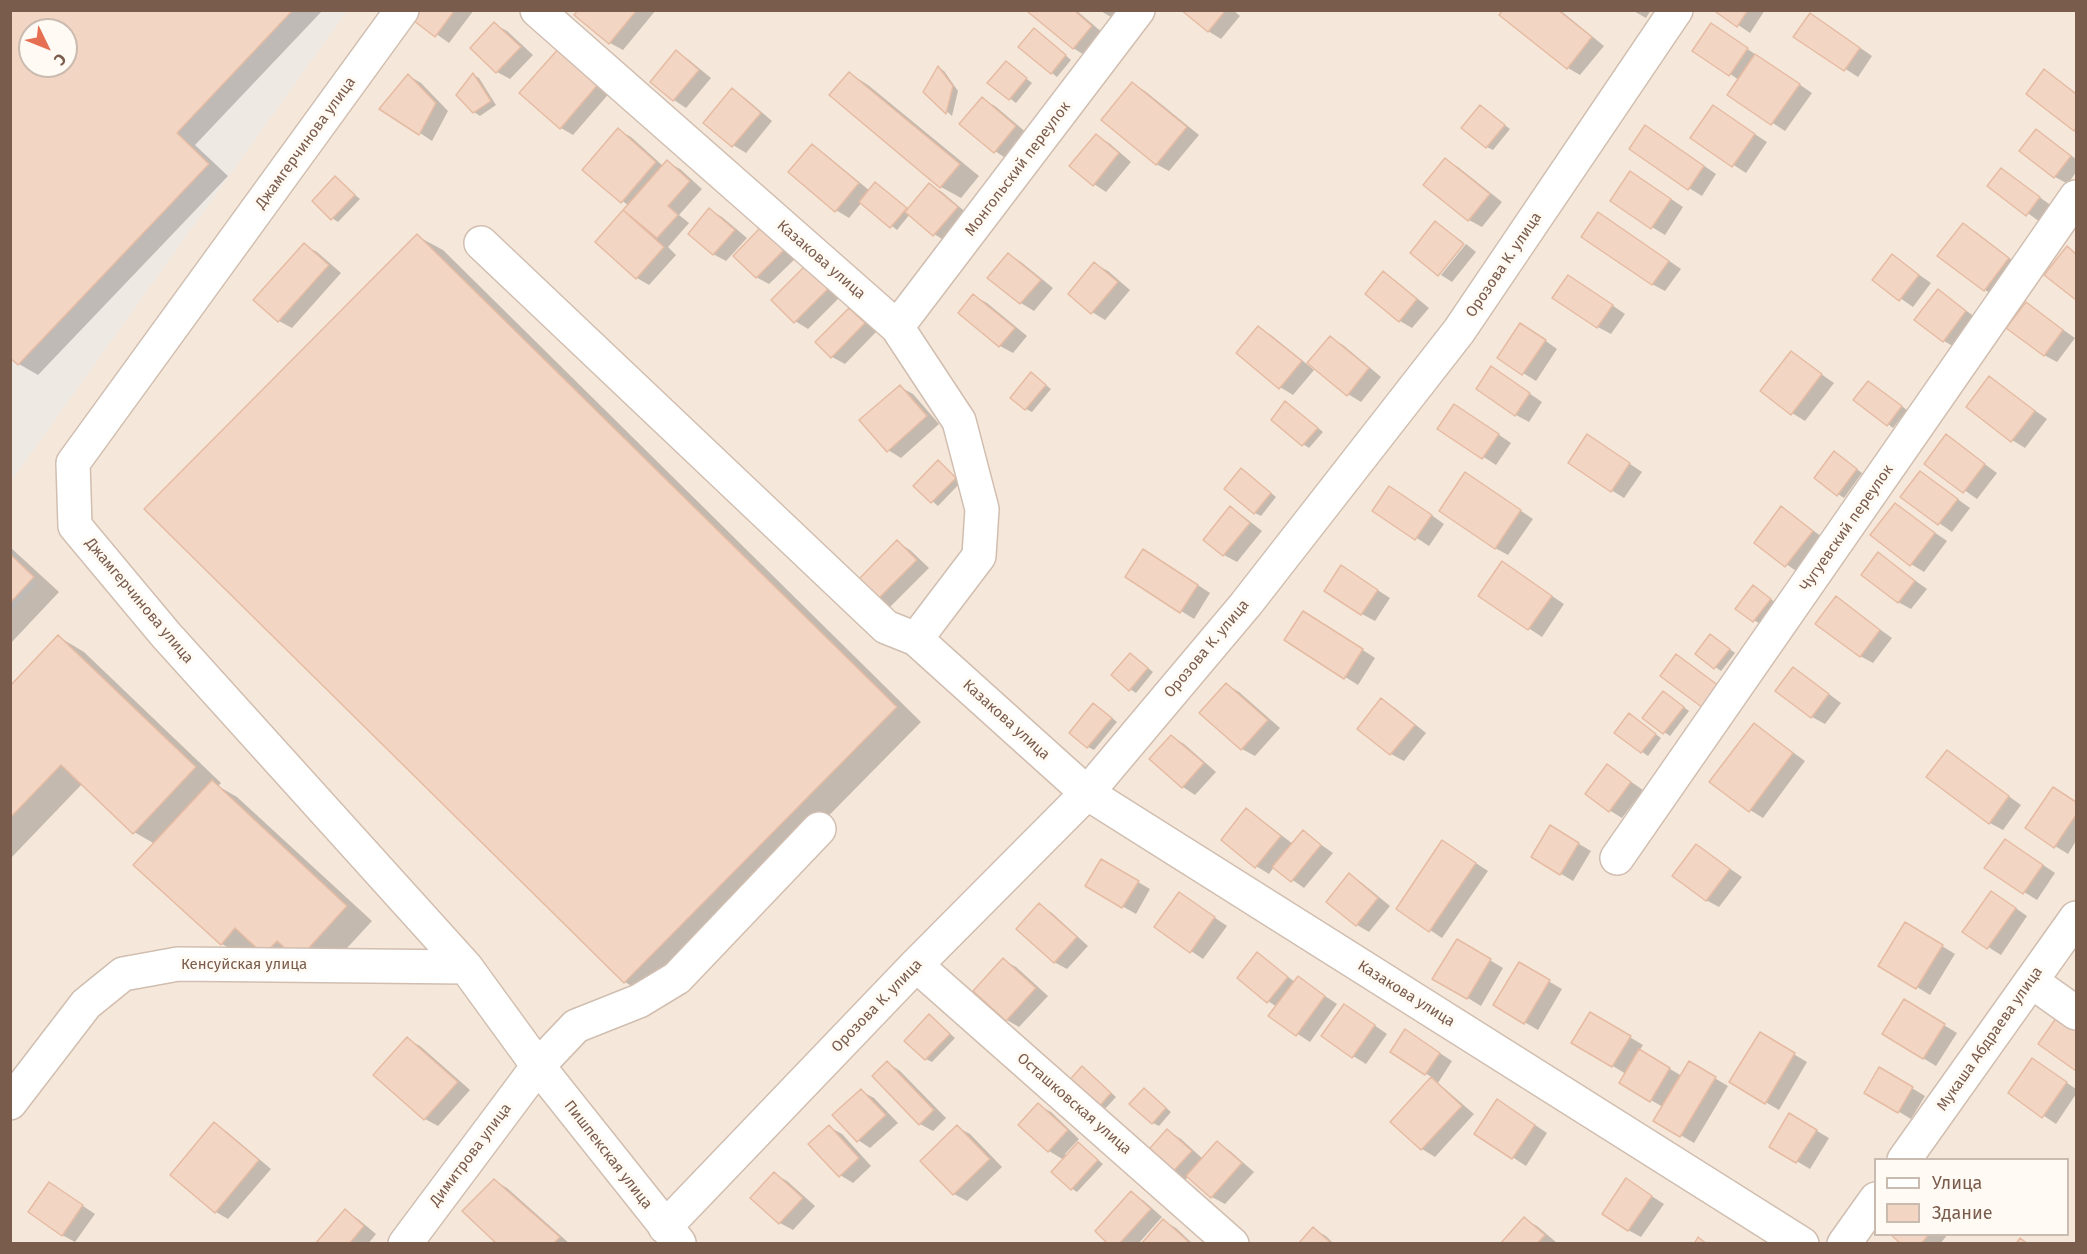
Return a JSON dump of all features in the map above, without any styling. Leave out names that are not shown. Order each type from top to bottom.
[{"type":"street","name":"Джамгерчинова улица","points":[[402,10],[73,463],[75,526],[166,635],[466,968],[538,1066]]},
{"type":"street","name":"Казакова улица","points":[[537,10],[897,327],[959,421],[982,509],[979,556],[916,639],[1087,793],[1802,1244]]},
{"type":"street","name":"Монгольский переулок","points":[[897,327],[1138,10]]},
{"type":"street","name":"Орозова К. улица","points":[[672,1235],[916,965],[1087,793],[1246,604],[1459,331],[1676,10]]},
{"type":"street","name":"Чугуевский переулок","points":[[1617,858],[2076,197]]},
{"type":"street","points":[[481,243],[886,627],[916,639]]},
{"type":"street","name":"Димитрова улица","points":[[405,1244],[538,1066],[576,1026],[639,1001],[677,978],[819,829]]},
{"type":"street","name":"Мукаша Абдраева улица","points":[[1905,1158],[2076,918]]},
{"type":"street","name":"Кенсуйская улица","points":[[10,1103],[86,1004],[123,974],[178,964],[466,968]]},
{"type":"street","name":"Осташковская улица","points":[[916,965],[1232,1244]]},
{"type":"street","points":[[2031,981],[2076,1013]]},
{"type":"street","name":"Пишпекская улица","points":[[538,1066],[672,1235]]},
{"type":"street","points":[[1844,1244],[1874,1200]]},
{"type":"shaded area","points":[[11,11],[2076,11],[2076,1243],[11,1243]]},
{"type":"shaded area","points":[[11,11],[347,11],[11,482]]},
{"type":"shaded area","points":[[10,546],[37,585],[11,612],[10,612]]},
{"type":"building","points":[[10,10],[293,10],[177,133],[209,164],[18,365],[10,358]]},
{"type":"building","points":[[414,10],[455,10],[435,37],[409,17]]},
{"type":"building","points":[[578,10],[637,10],[609,44],[574,15]]},
{"type":"building","points":[[1029,10],[1074,10],[1092,26],[1073,49],[1028,12]]},
{"type":"building","points":[[1181,10],[1226,10],[1208,32]]},
{"type":"building","points":[[1503,10],[1558,10],[1592,37],[1567,69],[1499,15]]},
{"type":"building","points":[[1713,10],[1748,10],[1737,27]]},
{"type":"building","points":[[1810,13],[1860,48],[1844,71],[1793,37]]},
{"type":"building","points":[[494,22],[521,47],[496,73],[470,48]]},
{"type":"building","points":[[1711,23],[1748,48],[1729,76],[1692,51]]},
{"type":"building","points":[[1034,28],[1066,55],[1051,74],[1018,47]]},
{"type":"building","points":[[560,47],[600,82],[560,129],[519,93]]},
{"type":"building","points":[[676,50],[699,70],[673,101],[650,82]]},
{"type":"building","points":[[1755,54],[1800,84],[1771,125],[1727,95]]},
{"type":"building","points":[[1006,61],[1027,78],[1009,100],[987,83]]},
{"type":"building","points":[[938,66],[953,86],[946,114],[923,92]]},
{"type":"building","points":[[2044,69],[2076,94],[2076,128],[2074,131],[2026,94]]},
{"type":"building","points":[[849,72],[960,164],[940,188],[829,95]]},
{"type":"building","points":[[473,73],[491,101],[473,113],[456,95]]},
{"type":"building","points":[[408,74],[436,103],[419,135],[379,109]]},
{"type":"building","points":[[1132,82],[1187,127],[1156,165],[1101,120]]},
{"type":"building","points":[[732,88],[761,113],[732,147],[703,123]]},
{"type":"building","points":[[982,97],[1016,126],[994,153],[959,124]]},
{"type":"building","points":[[1480,105],[1505,125],[1486,148],[1461,128]]},
{"type":"building","points":[[1713,105],[1755,134],[1732,167],[1690,138]]},
{"type":"building","points":[[1645,125],[1704,166],[1688,190],[1629,149]]},
{"type":"building","points":[[618,128],[656,162],[621,203],[582,170]]},
{"type":"building","points":[[2036,129],[2071,156],[2054,178],[2019,151]]},
{"type":"building","points":[[1096,134],[1119,153],[1093,186],[1069,166]]},
{"type":"building","points":[[812,144],[859,183],[835,212],[788,172]]},
{"type":"building","points":[[1445,158],[1490,194],[1468,221],[1423,185]]},
{"type":"building","points":[[667,160],[690,181],[668,206],[678,215],[657,238],[623,210]]},
{"type":"building","points":[[2001,168],[2040,197],[2026,216],[1987,186]]},
{"type":"building","points":[[1630,171],[1671,199],[1651,229],[1610,201]]},
{"type":"building","points":[[335,176],[355,195],[331,220],[312,201]]},
{"type":"building","points":[[875,182],[907,208],[890,228],[859,202]]},
{"type":"building","points":[[929,183],[958,207],[933,236],[905,212]]},
{"type":"building","points":[[709,208],[735,230],[713,255],[688,234]]},
{"type":"building","points":[[623,210],[664,247],[636,279],[595,242]]},
{"type":"building","points":[[1598,212],[1669,261],[1652,285],[1581,237]]},
{"type":"building","points":[[1435,221],[1464,244],[1438,276],[1410,253]]},
{"type":"building","points":[[1963,223],[2009,258],[1984,291],[1937,256]]},
{"type":"building","points":[[761,227],[784,250],[756,278],[733,256]]},
{"type":"building","points":[[417,234],[897,707],[624,983],[144,509]]},
{"type":"building","points":[[304,243],[329,265],[278,322],[253,300]]},
{"type":"building","points":[[2067,246],[2076,254],[2076,300],[2044,275]]},
{"type":"building","points":[[1008,253],[1041,280],[1020,304],[987,278]]},
{"type":"building","points":[[1892,254],[1919,275],[1899,301],[1872,280]]},
{"type":"building","points":[[1094,262],[1118,282],[1091,314],[1068,294]]},
{"type":"building","points":[[806,265],[829,288],[794,323],[771,300]]},
{"type":"building","points":[[1383,271],[1417,299],[1399,322],[1365,294]]},
{"type":"building","points":[[1568,275],[1613,305],[1597,328],[1552,298]]},
{"type":"building","points":[[1938,289],[1966,311],[1943,342],[1914,320]]},
{"type":"building","points":[[973,294],[1015,328],[999,347],[958,313]]},
{"type":"building","points":[[2026,302],[2063,330],[2044,356],[2006,328]]},
{"type":"building","points":[[849,308],[865,323],[831,358],[815,342]]},
{"type":"building","points":[[1520,323],[1546,340],[1522,375],[1497,358]]},
{"type":"building","points":[[1258,326],[1302,361],[1279,389],[1236,353]]},
{"type":"building","points":[[1330,336],[1369,368],[1347,396],[1307,363]]},
{"type":"building","points":[[1791,351],[1822,374],[1791,415],[1760,391]]},
{"type":"building","points":[[1491,366],[1530,393],[1515,416],[1476,389]]},
{"type":"building","points":[[1031,372],[1046,385],[1025,410],[1010,398]]},
{"type":"building","points":[[1989,376],[2035,411],[2011,442],[1966,407]]},
{"type":"building","points":[[1868,381],[1902,406],[1887,426],[1853,400]]},
{"type":"building","points":[[900,385],[927,416],[887,452],[859,420]]},
{"type":"building","points":[[1285,401],[1318,428],[1302,446],[1271,420]]},
{"type":"building","points":[[1454,404],[1499,434],[1482,459],[1437,429]]},
{"type":"building","points":[[1587,434],[1630,463],[1611,492],[1568,463]]},
{"type":"building","points":[[1946,434],[1985,464],[1963,493],[1924,464]]},
{"type":"building","points":[[1834,451],[1857,469],[1837,496],[1814,478]]},
{"type":"building","points":[[938,460],[956,478],[931,503],[913,486]]},
{"type":"building","points":[[1241,468],[1271,493],[1254,514],[1224,489]]},
{"type":"building","points":[[1920,471],[1958,499],[1938,525],[1900,497]]},
{"type":"building","points":[[1465,472],[1521,510],[1495,549],[1439,511]]},
{"type":"building","points":[[1389,486],[1432,515],[1415,540],[1372,511]]},
{"type":"building","points":[[1895,503],[1935,533],[1910,566],[1870,535]]},
{"type":"building","points":[[1230,506],[1250,523],[1223,556],[1203,540]]},
{"type":"building","points":[[1781,506],[1813,531],[1785,567],[1754,543]]},
{"type":"building","points":[[897,540],[917,560],[876,601],[857,581]]},
{"type":"building","points":[[1143,549],[1198,585],[1180,613],[1125,577]]},
{"type":"building","points":[[1878,552],[1915,581],[1898,603],[1861,575]]},
{"type":"building","points":[[10,554],[34,577],[10,603]]},
{"type":"building","points":[[1502,561],[1552,596],[1528,630],[1478,596]]},
{"type":"building","points":[[1341,565],[1378,590],[1361,615],[1324,591]]},
{"type":"building","points":[[1753,585],[1771,599],[1753,622],[1735,609]]},
{"type":"building","points":[[1836,596],[1880,630],[1860,657],[1815,624]]},
{"type":"building","points":[[1303,611],[1363,649],[1344,679],[1284,640]]},
{"type":"building","points":[[1710,634],[1730,649],[1714,669],[1695,654]]},
{"type":"building","points":[[58,635],[196,767],[133,834],[61,765],[10,818],[10,686]]},
{"type":"building","points":[[1130,653],[1148,668],[1129,691],[1111,675]]},
{"type":"building","points":[[1676,654],[1719,686],[1703,708],[1660,676]]},
{"type":"building","points":[[1793,667],[1829,694],[1811,718],[1775,691]]},
{"type":"building","points":[[1226,683],[1268,720],[1241,750],[1199,713]]},
{"type":"building","points":[[1663,691],[1684,707],[1663,734],[1642,718]]},
{"type":"building","points":[[1381,698],[1415,725],[1390,755],[1357,729]]},
{"type":"building","points":[[1093,703],[1112,718],[1087,748],[1069,733]]},
{"type":"building","points":[[1629,713],[1656,734],[1641,753],[1614,733]]},
{"type":"building","points":[[1754,723],[1793,753],[1749,812],[1709,782]]},
{"type":"building","points":[[1171,735],[1204,763],[1182,788],[1149,759]]},
{"type":"building","points":[[1947,750],[2009,796],[1989,824],[1926,777]]},
{"type":"building","points":[[1607,764],[1631,782],[1609,812],[1585,794]]},
{"type":"building","points":[[212,780],[347,906],[298,960],[277,941],[264,955],[235,928],[221,945],[133,865]]},
{"type":"building","points":[[2053,787],[2076,802],[2076,815],[2054,848],[2025,828]]},
{"type":"building","points":[[1246,808],[1281,836],[1255,868],[1221,840]]},
{"type":"building","points":[[1550,825],[1579,843],[1560,875],[1531,857]]},
{"type":"building","points":[[1303,830],[1321,845],[1291,882],[1272,867]]},
{"type":"building","points":[[2005,839],[2043,865],[2023,894],[1984,868]]},
{"type":"building","points":[[1442,840],[1476,863],[1429,932],[1396,909]]},
{"type":"building","points":[[1696,844],[1730,869],[1706,901],[1672,876]]},
{"type":"building","points":[[1101,859],[1139,881],[1122,908],[1085,886]]},
{"type":"building","points":[[1349,873],[1378,898],[1356,926],[1326,902]]},
{"type":"building","points":[[1991,891],[2016,908],[1987,949],[1962,932]]},
{"type":"building","points":[[1179,892],[1215,917],[1190,953],[1154,927]]},
{"type":"building","points":[[1039,903],[1077,937],[1054,963],[1016,929]]},
{"type":"building","points":[[1905,922],[1943,945],[1916,989],[1878,966]]},
{"type":"building","points":[[1457,939],[1491,959],[1467,999],[1432,979]]},
{"type":"building","points":[[1257,952],[1288,977],[1267,1003],[1237,978]]},
{"type":"building","points":[[1003,958],[1036,988],[1006,1021],[973,991]]},
{"type":"building","points":[[1519,962],[1550,980],[1524,1024],[1493,1005]]},
{"type":"building","points":[[1298,976],[1325,996],[1296,1036],[1268,1016]]},
{"type":"building","points":[[1904,999],[1945,1024],[1923,1059],[1882,1034]]},
{"type":"building","points":[[1344,1004],[1375,1025],[1352,1058],[1321,1036]]},
{"type":"building","points":[[1590,1012],[1631,1036],[1612,1067],[1571,1043]]},
{"type":"building","points":[[929,1014],[950,1034],[925,1060],[904,1041]]},
{"type":"building","points":[[2059,1014],[2076,1026],[2076,1071],[2038,1044]]},
{"type":"building","points":[[1405,1029],[1440,1053],[1425,1075],[1390,1052]]},
{"type":"building","points":[[1760,1032],[1795,1053],[1765,1104],[1729,1082]]},
{"type":"building","points":[[407,1037],[458,1082],[424,1120],[373,1075]]},
{"type":"building","points":[[1639,1049],[1670,1068],[1650,1102],[1619,1083]]},
{"type":"building","points":[[2032,1058],[2067,1082],[2042,1118],[2008,1093]]},
{"type":"building","points":[[887,1061],[934,1110],[919,1125],[872,1076]]},
{"type":"building","points":[[1689,1061],[1716,1077],[1680,1137],[1653,1121]]},
{"type":"building","points":[[1082,1066],[1111,1093],[1097,1109],[1067,1083]]},
{"type":"building","points":[[1879,1067],[1913,1087],[1898,1113],[1864,1093]]},
{"type":"building","points":[[1431,1077],[1462,1106],[1421,1150],[1390,1122]]},
{"type":"building","points":[[1144,1088],[1166,1108],[1152,1124],[1129,1104]]},
{"type":"building","points":[[861,1089],[886,1115],[857,1142],[832,1115]]},
{"type":"building","points":[[1497,1099],[1535,1125],[1512,1159],[1474,1134]]},
{"type":"building","points":[[1038,1103],[1068,1130],[1048,1152],[1018,1125]]},
{"type":"building","points":[[1789,1113],[1817,1130],[1796,1163],[1769,1147]]},
{"type":"building","points":[[214,1122],[259,1160],[215,1213],[170,1175]]},
{"type":"building","points":[[829,1125],[859,1158],[839,1177],[808,1144]]},
{"type":"building","points":[[957,1125],[990,1159],[953,1195],[920,1161]]},
{"type":"building","points":[[1167,1129],[1192,1151],[1167,1178],[1143,1156]]},
{"type":"building","points":[[1217,1141],[1242,1163],[1211,1198],[1186,1176]]},
{"type":"building","points":[[1078,1142],[1098,1160],[1071,1190],[1051,1172]]},
{"type":"building","points":[[774,1172],[803,1198],[779,1224],[750,1198]]},
{"type":"building","points":[[1626,1178],[1652,1196],[1628,1231],[1602,1214]]},
{"type":"building","points":[[494,1179],[560,1237],[553,1244],[497,1244],[462,1211]]},
{"type":"building","points":[[49,1182],[83,1205],[62,1236],[28,1212]]},
{"type":"building","points":[[1131,1191],[1151,1209],[1119,1244],[1108,1244],[1095,1231]]},
{"type":"building","points":[[345,1209],[364,1226],[349,1244],[315,1244]]},
{"type":"building","points":[[1524,1217],[1545,1235],[1537,1244],[1500,1244]]},
{"type":"building","points":[[1163,1219],[1188,1241],[1186,1244],[1141,1244]]},
{"type":"building","points":[[1313,1227],[1331,1243],[1331,1244],[1298,1244]]},
{"type":"building","points":[[1892,1236],[1927,1236],[1921,1244],[1901,1244]]},
{"type":"building","points":[[1698,1237],[1707,1244],[1694,1244]]},
{"type":"building","points":[[2020,1238],[2028,1244],[2016,1244]]}]
